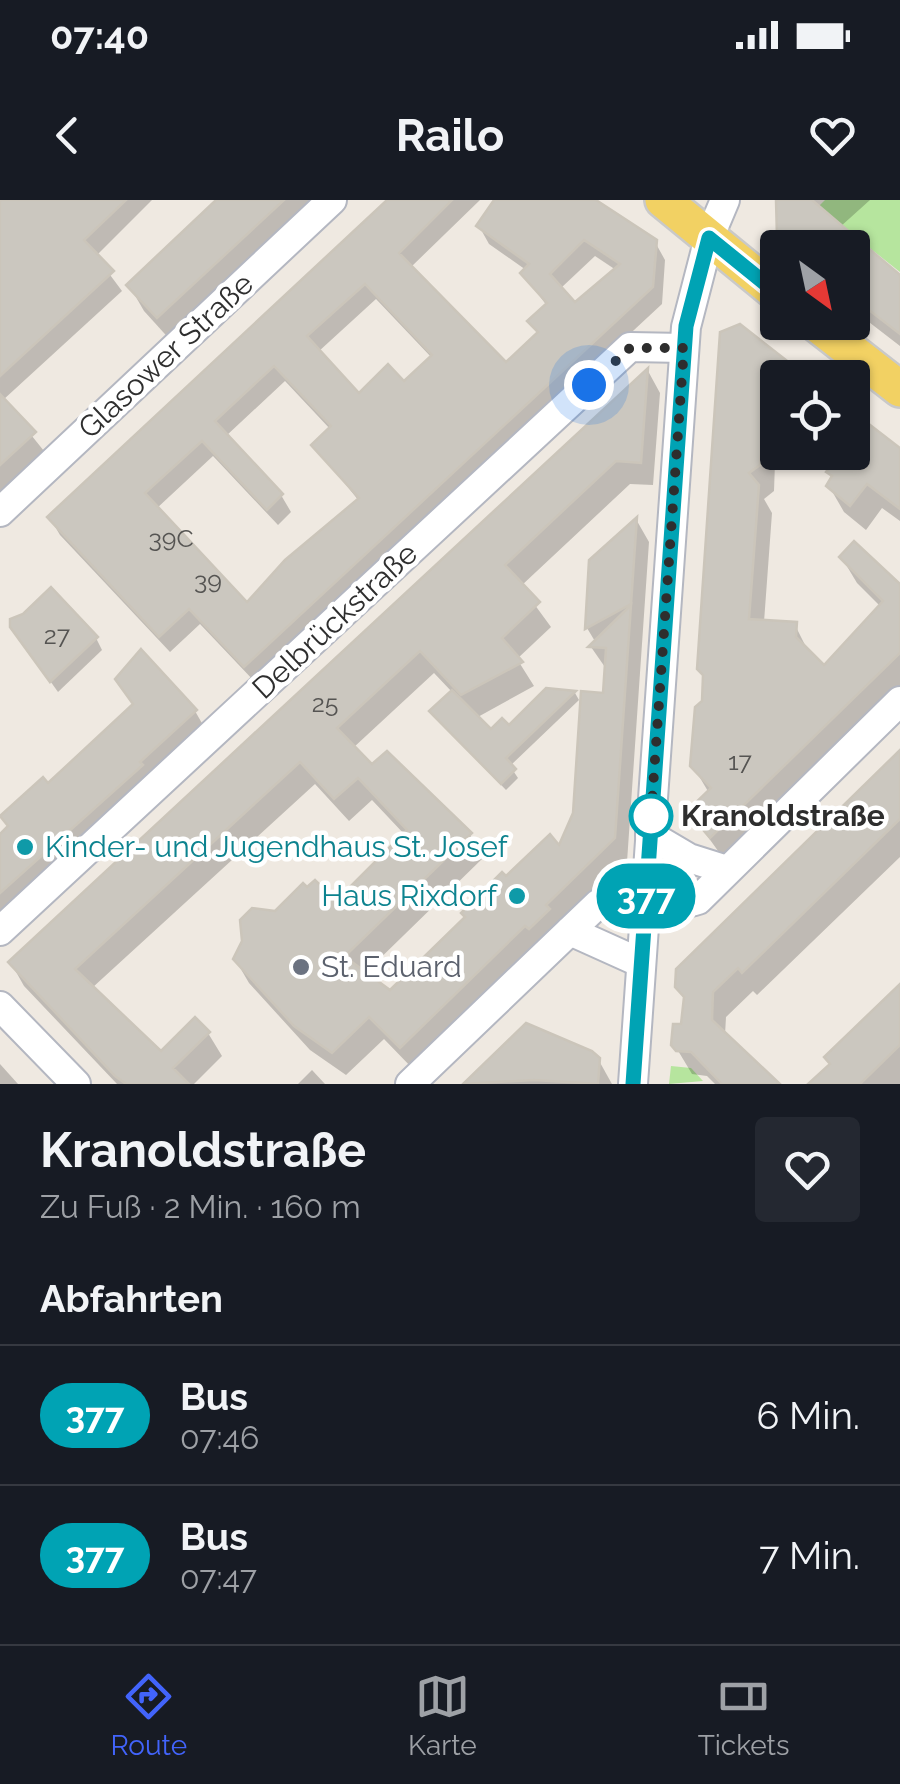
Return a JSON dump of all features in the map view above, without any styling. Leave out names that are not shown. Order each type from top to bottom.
[{"type":"main road","points":[[663,200],[760,279]]},
{"type":"main road","points":[[837,340],[900,388]]},
{"type":"street","name":"Glasower Straße","points":[[0,512],[332,200]]},
{"type":"street","points":[[633,1084],[684,348],[694,288],[725,200]]},
{"type":"street","name":"Delbrückstraße","points":[[0,932],[630,348],[684,348]]},
{"type":"street","points":[[410,1084],[606,900],[677,907],[698,900],[900,701]]},
{"type":"street","points":[[650,835],[689,858],[727,870]]},
{"type":"street","points":[[570,930],[641,963]]},
{"type":"street","points":[[0,1006],[76,1084]]},
{"type":"green space","points":[[825,200],[900,200],[900,272],[870,248],[870,230],[847,230],[818,207]]},
{"type":"green space","points":[[671,1066],[691,1068],[703,1081],[669,1084]]},
{"type":"building","points":[[0,200],[126,200],[84,240],[114,271],[0,376]]},
{"type":"building","points":[[216,200],[284,200],[157,318],[126,285]]},
{"type":"building","points":[[387,200],[452,200],[399,253],[506,362],[538,332],[527,321],[547,303],[520,273],[529,264],[476,226],[494,200],[596,200],[657,240],[653,287],[244,667],[189,609],[159,637],[47,517]],"holes":[[[584,240],[620,264],[575,302],[550,274]],[[365,284],[432,355],[404,381],[388,364],[359,393],[307,336]],[[274,366],[331,426],[311,445],[359,498],[285,560],[247,602],[145,493],[202,441],[267,510],[283,494],[215,421]]]},
{"type":"building","points":[[776,200],[812,200],[847,230],[777,230]]},
{"type":"building","points":[[870,249],[900,275],[900,334],[870,311]]},
{"type":"building","points":[[740,324],[786,360],[760,360],[760,465],[749,473],[759,485],[749,619],[797,622],[796,637],[824,665],[883,601],[839,557],[854,541],[900,584],[900,653],[710,838],[687,811],[711,788],[690,766],[695,707],[702,701],[703,675],[697,669],[720,332]]},
{"type":"building","points":[[648,368],[641,463],[616,461],[505,565],[540,602],[502,638],[523,662],[461,695],[420,651],[337,728],[372,764],[387,751],[472,833],[347,954],[348,959],[390,990],[465,917],[461,913],[502,872],[506,876],[550,834],[559,845],[573,813],[581,691],[603,693],[606,648],[588,647],[631,605],[615,838],[546,905],[550,909],[529,929],[525,926],[400,1048],[369,1017],[332,1053],[294,1026],[233,959],[242,941],[240,920],[252,908],[275,911],[303,883],[307,887],[315,880],[336,901],[407,830],[358,778],[334,799],[300,762],[75,969],[161,1051],[195,1017],[210,1032],[173,1068],[189,1084],[126,1084],[115,1076],[8,962]]},
{"type":"building","points":[[0,394],[36,432],[0,465]]},
{"type":"building","points":[[870,425],[900,448],[900,509],[867,484],[850,506],[826,486],[832,476],[826,472],[870,470]]},
{"type":"building","points":[[637,517],[631,604],[585,629],[589,560]]},
{"type":"building","points":[[51,587],[98,637],[50,682],[10,627],[10,619],[23,614]]},
{"type":"building","points":[[141,649],[197,710],[140,762],[143,765],[0,893],[0,834],[8,826],[0,816],[43,777],[48,783],[133,704],[115,679]]},
{"type":"building","points":[[546,688],[576,691],[506,758],[516,769],[501,784],[429,711],[452,690],[491,729],[502,718],[509,725]]},
{"type":"building","points":[[900,750],[900,819],[742,973],[738,968],[713,992],[712,1020],[780,1084],[722,1084],[691,1052],[676,1051],[671,1045],[673,1024],[681,1024],[684,997],[675,987],[676,969]]},
{"type":"building","points":[[900,984],[900,1045],[860,1084],[808,1084],[830,1064],[824,1057]]},
{"type":"building","points":[[526,1023],[592,1051],[600,1058],[598,1084],[534,1080],[463,1084]]},
{"type":"bus line","name":"377","points":[[633,1084],[686,326],[709,238],[760,279]]},
{"type":"place","name":"Kranoldstraße","points":[[651,816]]},
{"type":"place","name":"Kinder- und Jugendhaus St. Josef","points":[[25,847]]},
{"type":"place","name":"Haus Rixdorf","points":[[517,896]]},
{"type":"place","name":"St. Eduard","points":[[301,967]]},
{"type":"route","points":[[589,385],[630,348],[684,348],[651,816]]}]
